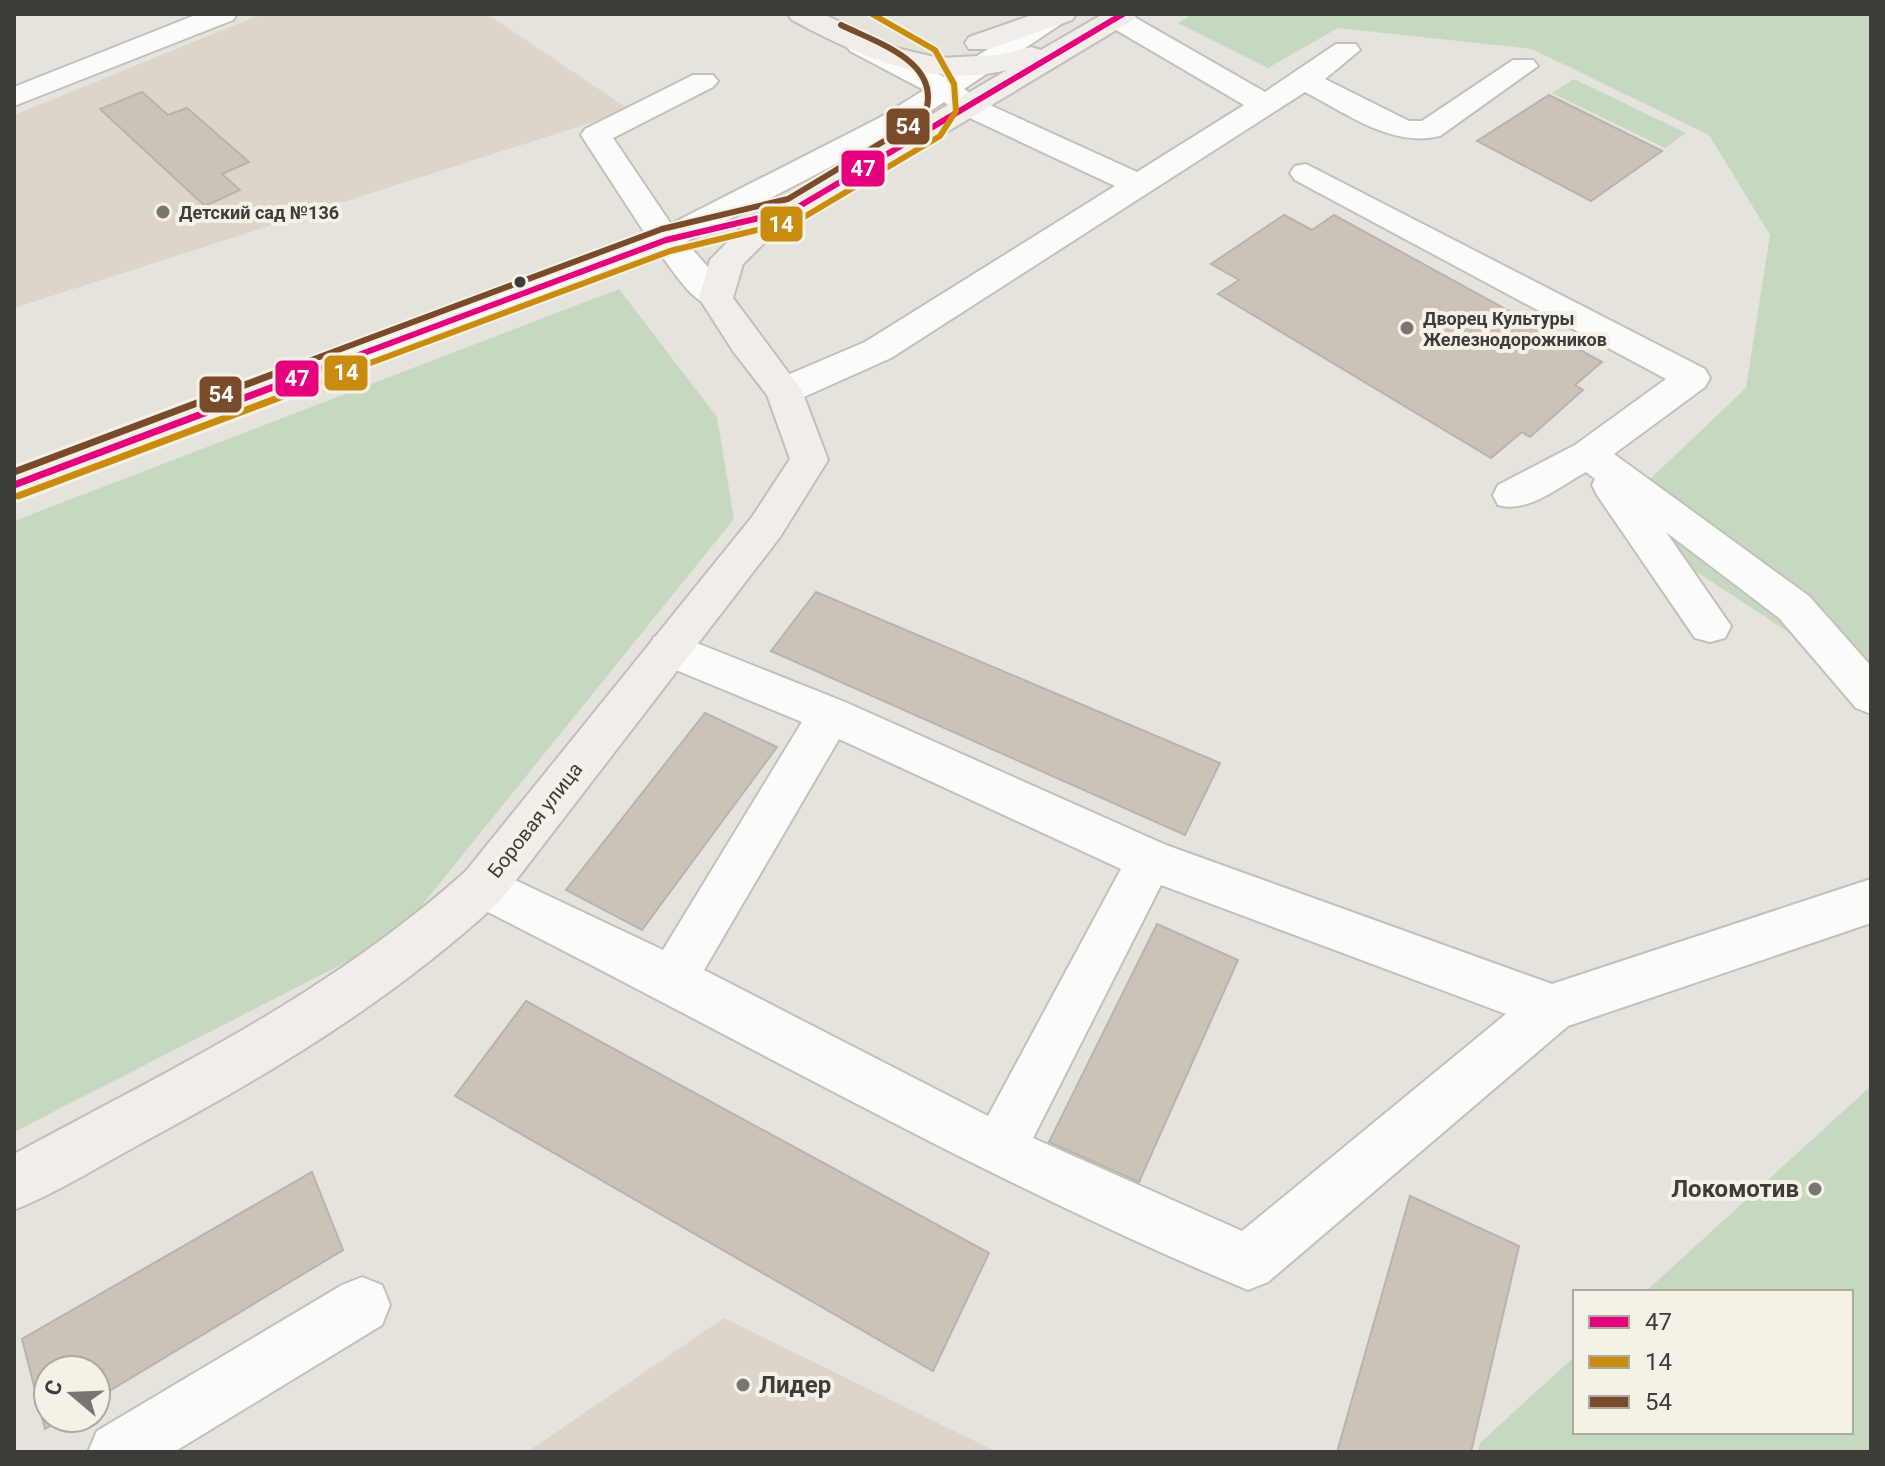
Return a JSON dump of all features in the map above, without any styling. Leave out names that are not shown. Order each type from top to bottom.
[{"type":"main road","points":[[802,14],[871,39],[948,47],[986,42],[1062,14]]},
{"type":"main road","points":[[847,14],[871,39]]},
{"type":"main road","points":[[716,298],[727,260],[755,233],[793,210],[902,132],[970,107],[1120,16]]},
{"type":"main road","points":[[938,77],[955,70],[997,66],[1078,39]]},
{"type":"main road","name":"Боровая улица","points":[[14,1183],[326,1011],[439,930],[483,886],[766,527],[809,460],[784,391],[745,343],[716,298]]},
{"type":"street","points":[[14,97],[223,14]]},
{"type":"street","points":[[975,68],[1062,14]]},
{"type":"street","points":[[1120,16],[1265,104]]},
{"type":"street","points":[[871,39],[938,77],[970,107],[1139,185]]},
{"type":"street","points":[[871,39],[910,82],[912,96],[902,132]]},
{"type":"street","points":[[784,391],[878,350],[1304,80],[1346,50]]},
{"type":"street","points":[[1304,80],[1404,130],[1417,132],[1429,130],[1523,66]]},
{"type":"street","points":[[14,485],[626,258],[902,132],[938,77]]},
{"type":"street","name":"Боровая улица","points":[[703,81],[596,135],[666,240],[716,298]]},
{"type":"street","points":[[1306,173],[1692,378],[1588,454],[1512,495]]},
{"type":"street","points":[[666,240],[793,210]]},
{"type":"street","points":[[1588,454],[1710,626]]},
{"type":"street","points":[[1588,454],[1794,607],[1871,696]]},
{"type":"street","points":[[669,649],[830,715],[1150,860],[1552,1008]]},
{"type":"street","points":[[672,979],[830,715]]},
{"type":"street","points":[[999,1150],[1150,860]]},
{"type":"street","points":[[483,886],[672,979],[999,1150],[1248,1262],[1552,1008],[1871,901]]},
{"type":"street","points":[[118,1452],[362,1305]]},
{"type":"shaded area","name":"Детский сад №136","points":[[262,14],[487,14],[630,110],[14,308],[14,115]]},
{"type":"shaded area","name":"Лидер","points":[[724,1318],[997,1452],[527,1452]]},
{"type":"green space","points":[[1192,14],[1871,14],[1871,686],[1611,516],[1746,388],[1770,235],[1709,135],[1532,49],[1338,28],[1268,68],[1178,23]]},
{"type":"green space","points":[[1574,79],[1686,133],[1665,148],[1552,93]]},
{"type":"green space","points":[[619,289],[717,417],[734,519],[397,936],[14,1132],[14,521]]},
{"type":"green space","name":"Локомотив","points":[[1871,1086],[1871,1452],[1478,1452],[1480,1443],[1573,1358],[1573,1434],[1853,1434],[1853,1290],[1647,1290]]},
{"type":"building","points":[[142,92],[168,115],[187,108],[249,162],[222,174],[240,190],[205,206],[100,109]]},
{"type":"building","points":[[1549,95],[1662,151],[1591,201],[1477,141]]},
{"type":"building","name":"Дворец Культуры Железнодорожников","points":[[1284,215],[1312,230],[1334,215],[1602,362],[1575,385],[1583,390],[1530,437],[1522,432],[1491,458],[1218,294],[1239,280],[1211,264]]},
{"type":"building","points":[[816,592],[1220,763],[1185,835],[771,651]]},
{"type":"building","points":[[705,713],[777,747],[642,930],[566,890]]},
{"type":"building","points":[[1157,924],[1238,960],[1139,1182],[1049,1142]]},
{"type":"building","points":[[526,1001],[989,1253],[933,1371],[455,1096]]},
{"type":"building","points":[[312,1172],[343,1250],[112,1389],[112,1354],[32,1354],[32,1378],[22,1339]]},
{"type":"building","points":[[1410,1196],[1519,1246],[1471,1452],[1337,1452]]},
{"type":"transit line","name":"14","points":[[18,496],[670,251],[799,220],[940,136],[956,111],[954,84],[935,50],[872,14]]},
{"type":"transit line","name":"47","points":[[14,485],[666,240],[793,210],[1123,14]]},
{"type":"transit line","name":"54","points":[[14,472],[662,229],[788,199],[924,117],[931,100],[929,85],[920,71],[906,59],[841,25]]},
{"type":"place","name":"Детский сад №136","points":[[163,212]]},
{"type":"place","name":"Дворец Культуры Железнодорожников","points":[[1407,328]]},
{"type":"place","name":"Локомотив","points":[[1815,1189]]},
{"type":"place","name":"Лидер","points":[[743,1385]]}]
